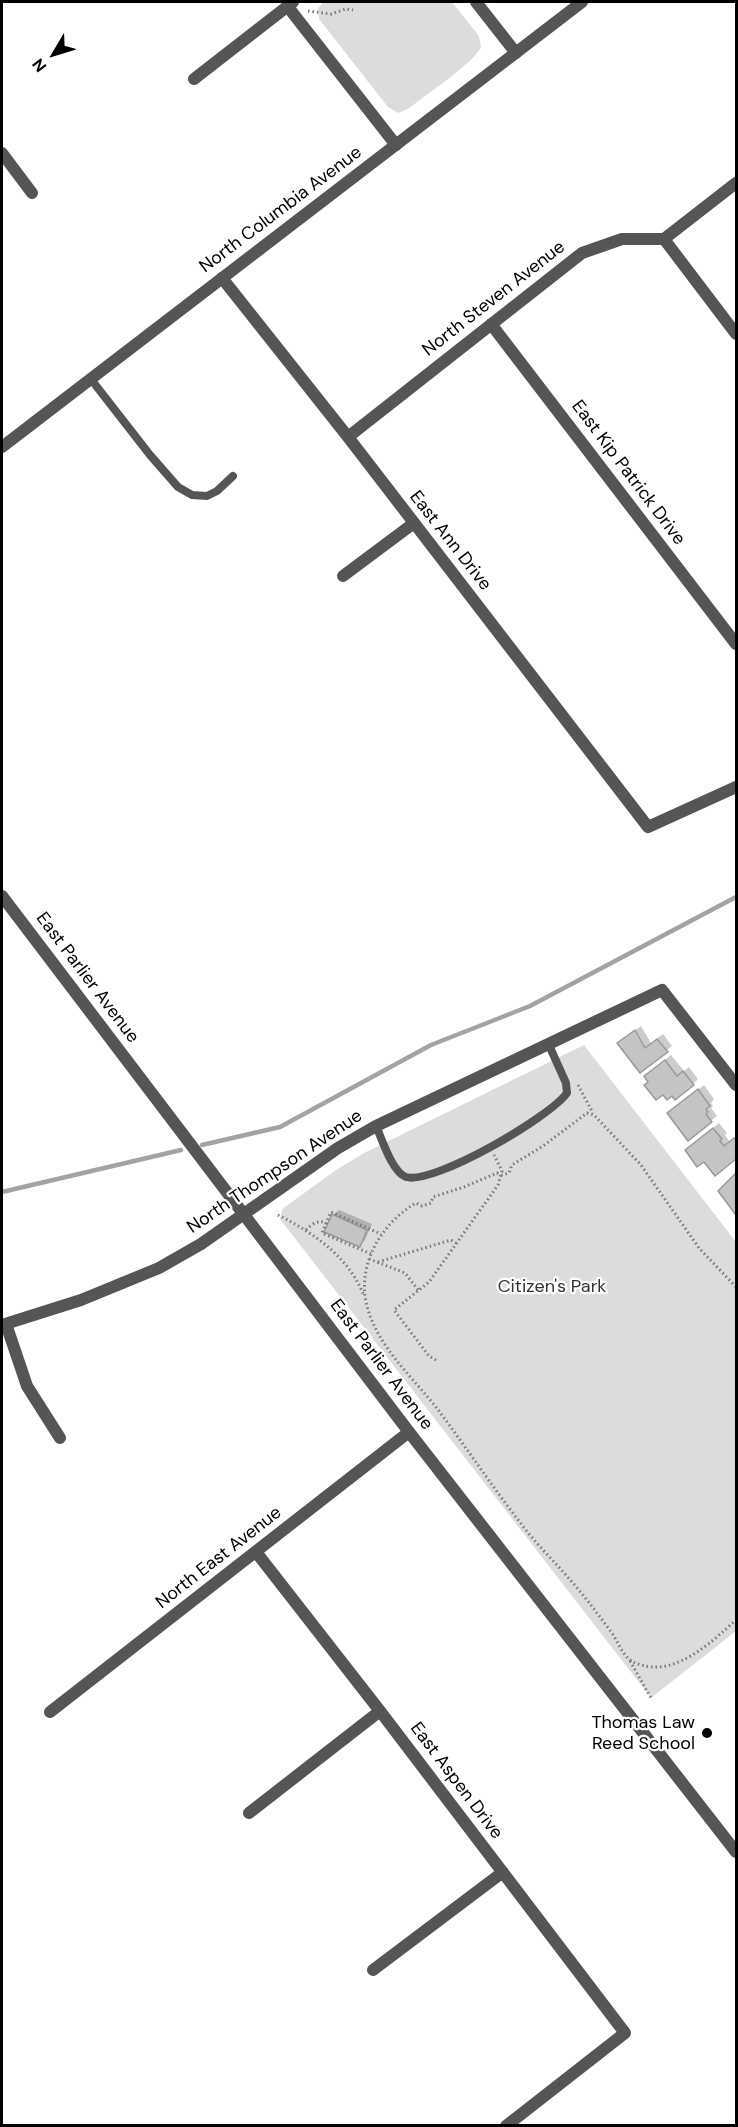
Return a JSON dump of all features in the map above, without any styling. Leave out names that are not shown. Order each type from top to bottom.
[{"type":"street","points":[[476,2],[516,53]]},
{"type":"street","name":"North Columbia Avenue","points":[[2,444],[582,2]]},
{"type":"street","points":[[194,79],[291,4],[396,145]]},
{"type":"street","points":[[2,153],[32,194]]},
{"type":"street","points":[[736,183],[664,239],[736,334]]},
{"type":"street","name":"North Steven Avenue","points":[[348,438],[582,253],[622,239],[664,239]]},
{"type":"street","name":"East Ann Drive","points":[[222,278],[648,827],[736,787]]},
{"type":"street","name":"East Kip Patrick Drive","points":[[491,324],[736,644]]},
{"type":"street","points":[[343,576],[414,523]]},
{"type":"street","name":"East Parlier Avenue","points":[[2,896],[409,1432],[736,1852]]},
{"type":"street","name":"North Thompson Avenue","points":[[4,1325],[91,1297],[159,1268],[201,1244],[338,1148],[376,1126],[662,990],[736,1085]]},
{"type":"street","points":[[4,1325],[27,1386],[60,1438]]},
{"type":"street","name":"North East Avenue","points":[[50,1712],[409,1432]]},
{"type":"street","name":"East Aspen Drive","points":[[256,1552],[625,2033],[506,2126]]},
{"type":"street","points":[[249,1813],[380,1711]]},
{"type":"street","points":[[373,1970],[503,1872]]},
{"type":"lane","points":[[90,378],[178,487],[192,495],[207,495],[217,492],[232,476]]},
{"type":"lane","points":[[376,1126],[394,1166],[400,1174],[407,1177],[413,1178],[437,1171],[467,1159],[531,1123],[567,1093],[566,1083],[548,1043]]},
{"type":"path","points":[[291,4],[331,14],[346,9],[353,10]]},
{"type":"path","points":[[366,1301],[365,1275],[370,1257],[381,1234],[398,1215],[416,1203],[422,1206],[431,1203],[433,1197],[497,1173],[509,1173],[512,1165],[543,1146],[583,1114],[587,1109],[586,1102]]},
{"type":"path","points":[[583,1114],[594,1115],[631,1152],[690,1237],[736,1287]]},
{"type":"path","points":[[436,1360],[429,1356],[394,1311],[429,1282],[498,1185],[502,1173]]},
{"type":"path","points":[[381,1234],[331,1212],[322,1233],[378,1262],[405,1273],[419,1291]]},
{"type":"path","points":[[278,1215],[306,1230],[328,1246],[350,1269],[359,1282],[374,1326],[388,1348],[466,1447],[524,1528],[592,1606],[638,1672],[651,1698]]},
{"type":"path","points":[[306,1230],[318,1221],[326,1224]]},
{"type":"path","points":[[378,1262],[451,1240],[456,1243]]},
{"type":"path","points":[[638,1672],[637,1667],[662,1667],[679,1662],[736,1620]]},
{"type":"path","points":[[627,1657],[644,1666]]},
{"type":"green space","points":[[323,2],[452,2],[479,36],[481,47],[448,79],[408,109],[398,113],[388,107],[319,19],[318,9]]},
{"type":"green space","name":"Citizen's Park","points":[[584,1045],[736,1242],[736,1631],[651,1698],[280,1219],[285,1207],[364,1153]]},
{"type":"building","points":[[635,1030],[645,1048],[657,1039],[668,1052],[640,1073],[617,1043]]},
{"type":"building","points":[[665,1060],[677,1076],[683,1071],[694,1085],[675,1100],[672,1096],[667,1100],[663,1095],[656,1100],[644,1085],[648,1082],[644,1076]]},
{"type":"building","points":[[698,1089],[710,1106],[706,1109],[708,1112],[706,1114],[712,1122],[688,1141],[667,1113]]},
{"type":"building","points":[[713,1128],[722,1139],[720,1141],[724,1146],[734,1138],[736,1141],[736,1159],[715,1176],[704,1162],[697,1167],[685,1150]]},
{"type":"building","points":[[736,1173],[736,1215],[718,1191]]},
{"type":"building","points":[[332,1214],[367,1230],[360,1247],[324,1232]]},
{"type":"waterway","points":[[202,1145],[280,1127],[431,1045],[530,1006],[736,897]]},
{"type":"waterway","points":[[2,1192],[181,1150]]},
{"type":"place","name":"Thomas Law Reed School","points":[[707,1733]]}]
